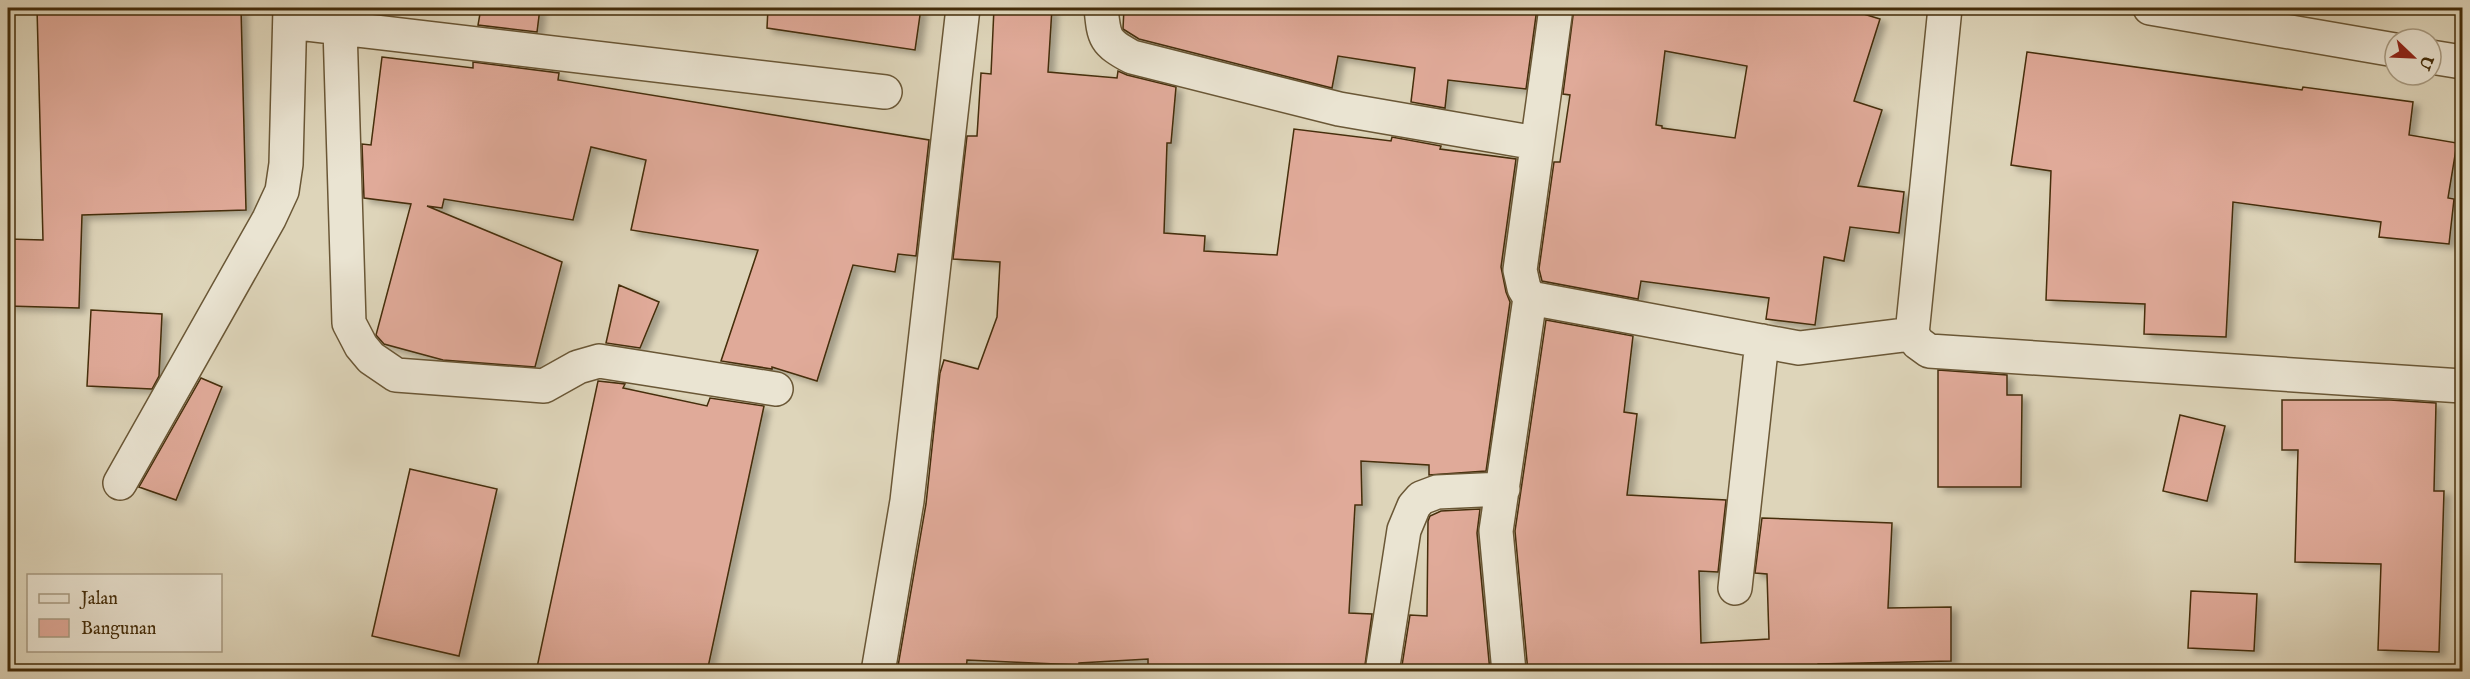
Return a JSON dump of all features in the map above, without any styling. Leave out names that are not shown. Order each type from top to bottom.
[{"type":"street","points":[[878,672],[907,501],[963,8]]},
{"type":"street","points":[[1101,8],[1104,36],[1116,49],[1132,57],[1339,109],[1536,143]]},
{"type":"street","points":[[1509,672],[1496,531],[1530,298],[1524,288],[1520,270],[1556,8]]},
{"type":"street","points":[[1945,8],[1912,334],[1918,343],[1929,351],[2463,386]]},
{"type":"street","points":[[2150,8],[2383,48]]},
{"type":"street","points":[[120,483],[269,219],[282,191],[286,164],[290,15],[340,28],[885,92]]},
{"type":"street","points":[[340,28],[349,323],[361,346],[371,358],[396,375],[544,386],[578,367],[599,361],[776,388]]},
{"type":"street","points":[[2443,59],[2463,62]]},
{"type":"street","points":[[1530,298],[1799,348],[1912,334]]},
{"type":"street","points":[[1735,588],[1762,341]]},
{"type":"street","points":[[1382,672],[1404,530],[1414,506],[1421,498],[1437,492],[1503,489]]},
{"type":"building","points":[[37,8],[241,8],[246,210],[82,215],[79,308],[8,306],[8,239],[43,240]]},
{"type":"building","points":[[481,8],[540,8],[537,32],[478,25]]},
{"type":"building","points":[[768,8],[921,8],[915,50],[767,28]]},
{"type":"building","points":[[994,8],[1052,8],[1048,72],[1117,78],[1118,71],[1176,87],[1171,143],[1167,143],[1164,233],[1205,236],[1204,251],[1277,255],[1294,129],[1391,141],[1392,137],[1441,146],[1440,149],[1516,159],[1501,267],[1510,302],[1486,471],[1429,475],[1429,465],[1361,461],[1362,505],[1355,505],[1349,613],[1372,614],[1364,672],[1148,672],[1148,659],[1079,663],[1079,665],[967,660],[966,672],[897,672],[926,504],[940,373],[944,360],[978,369],[997,317],[1000,262],[953,259],[967,136],[977,136],[981,73],[991,74]]},
{"type":"building","points":[[1124,8],[1537,8],[1526,89],[1448,80],[1445,108],[1411,102],[1415,68],[1338,56],[1332,88],[1139,39],[1123,29]]},
{"type":"building","points":[[1574,8],[1844,8],[1880,19],[1854,101],[1882,110],[1858,186],[1904,192],[1899,233],[1850,227],[1844,261],[1824,257],[1815,325],[1766,319],[1769,298],[1641,281],[1638,299],[1542,281],[1539,269],[1554,162],[1560,162],[1570,95],[1563,94]],"holes":[[[1665,51],[1747,66],[1735,138],[1662,128],[1656,125]]]},
{"type":"building","points":[[2027,52],[2302,90],[2303,87],[2413,102],[2409,135],[2457,143],[2448,198],[2454,199],[2449,244],[2379,237],[2381,222],[2233,202],[2226,337],[2144,334],[2145,304],[2046,300],[2051,171],[2011,165]]},
{"type":"building","points":[[382,57],[473,68],[473,62],[559,73],[558,80],[929,140],[916,256],[898,254],[895,272],[853,265],[817,381],[772,367],[772,369],[721,361],[758,250],[631,230],[646,160],[591,147],[573,220],[444,199],[442,208],[427,206],[562,262],[535,367],[443,360],[384,344],[376,335],[411,204],[364,198],[362,144],[371,145]]},
{"type":"building","points":[[619,285],[659,302],[640,348],[606,343]]},
{"type":"building","points":[[91,310],[162,314],[159,376],[152,389],[87,386]]},
{"type":"building","points":[[1546,320],[1633,336],[1624,412],[1637,414],[1627,495],[1726,500],[1718,572],[1699,571],[1701,643],[1769,639],[1767,574],[1755,573],[1762,518],[1892,523],[1888,608],[1951,607],[1951,661],[1818,664],[1818,672],[1528,672],[1515,531]]},
{"type":"building","points":[[1938,370],[2007,375],[2007,395],[2022,395],[2021,487],[1938,487]]},
{"type":"building","points":[[201,378],[222,387],[176,500],[139,487]]},
{"type":"building","points":[[598,381],[625,384],[623,388],[707,406],[710,398],[764,406],[707,672],[536,672]]},
{"type":"building","points":[[2282,400],[2390,400],[2436,403],[2434,491],[2444,491],[2439,652],[2378,650],[2381,564],[2295,562],[2298,450],[2282,450]]},
{"type":"building","points":[[2180,415],[2225,426],[2207,501],[2163,491]]},
{"type":"building","points":[[410,469],[497,489],[459,656],[372,636]]},
{"type":"building","points":[[1480,509],[1477,533],[1490,672],[1401,672],[1410,615],[1427,616],[1428,521],[1430,516],[1441,511]]},
{"type":"building","points":[[2191,591],[2257,594],[2254,651],[2188,648]]}]
